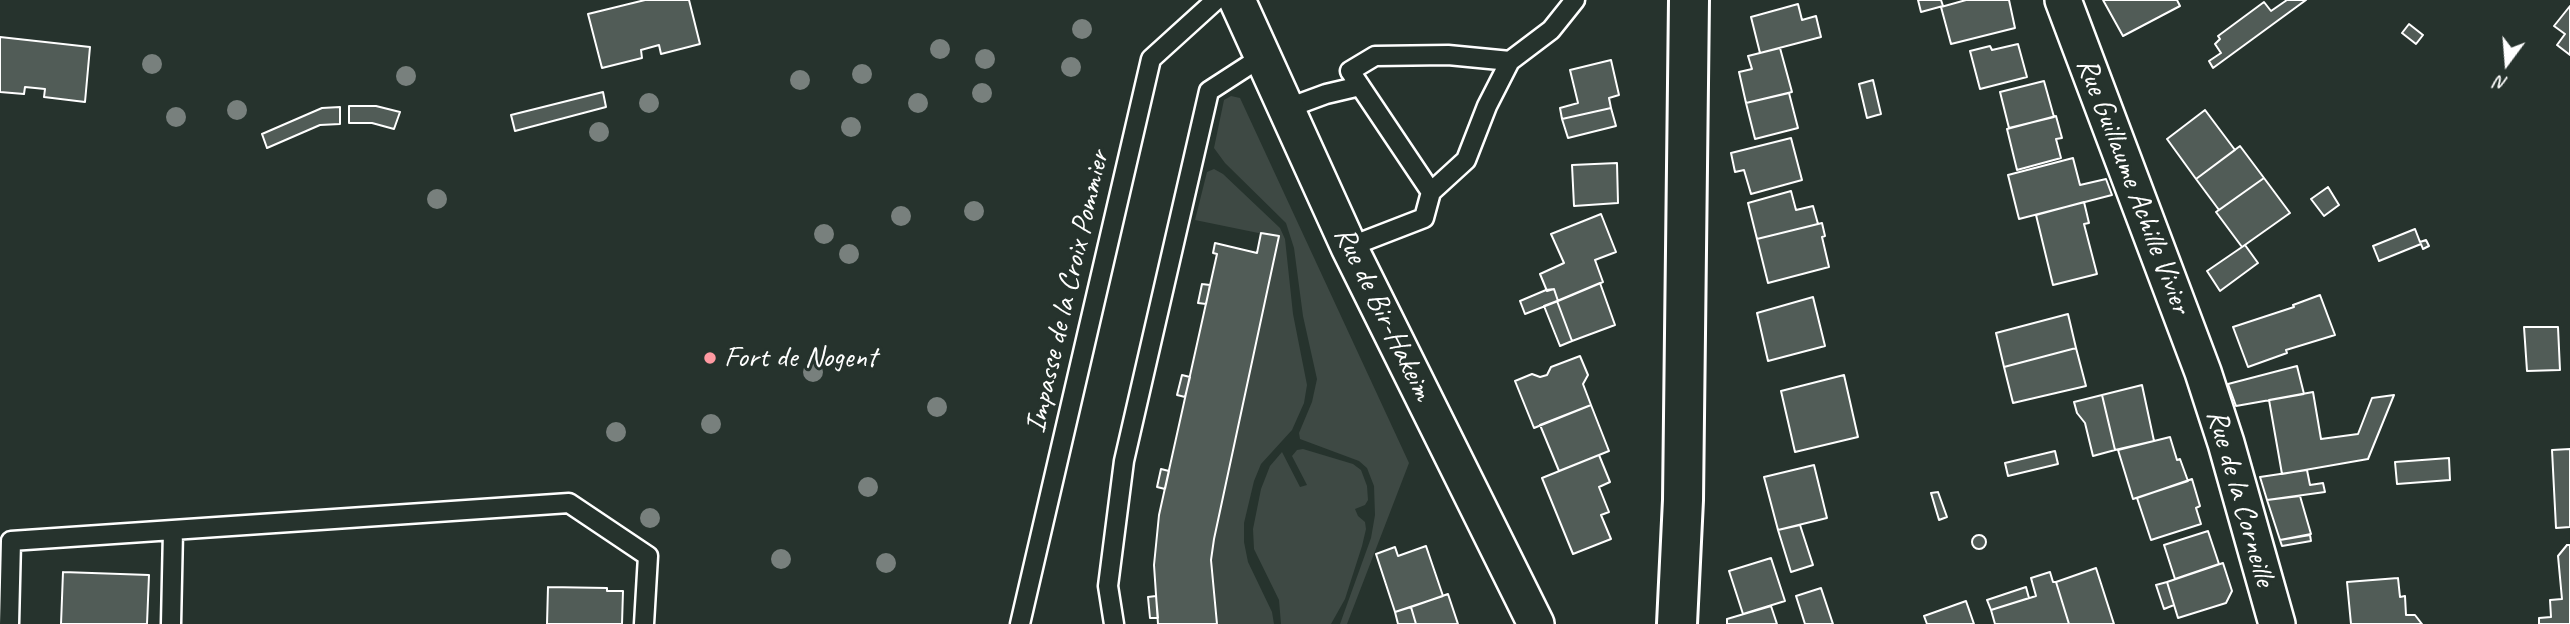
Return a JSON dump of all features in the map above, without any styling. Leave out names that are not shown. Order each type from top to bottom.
[{"type":"street","name":"Rue de Bir-Hakeim","points":[[1237,0],[1349,247],[1536,624]]},
{"type":"street","points":[[1677,624],[1684,500],[1689,0]]},
{"type":"street","name":"Rue Guillaume Achille Vivier","points":[[2063,0],[2203,372]]},
{"type":"street","name":"Rue de la Corneille","points":[[2203,372],[2277,624]]},
{"type":"lane","name":"Impasse de la Croix Pommier","points":[[1020,624],[1151,58],[1216,0]]},
{"type":"lane","points":[[1349,247],[1424,218],[1432,192],[1465,160],[1487,106],[1510,61],[1551,30],[1575,0]]},
{"type":"lane","points":[[1432,192],[1350,71],[1375,55],[1448,55],[1510,61]]},
{"type":"lane","points":[[1114,624],[1108,586],[1124,461],[1209,91],[1264,57]]},
{"type":"lane","points":[[1287,108],[1326,94],[1360,86]]},
{"type":"lane","points":[[9,624],[11,541],[569,503],[649,556],[644,624]]},
{"type":"lane","points":[[171,624],[173,531]]},
{"type":"shaded area","points":[[1231,96],[1240,98],[1409,463],[1347,624],[1340,624],[1371,538],[1375,515],[1374,486],[1367,468],[1359,461],[1300,439],[1299,433],[1312,402],[1317,379],[1303,316],[1294,248],[1286,223],[1225,163],[1214,148],[1224,100]]},
{"type":"shaded area","points":[[1214,169],[1223,174],[1280,228],[1285,239],[1293,314],[1307,385],[1304,403],[1292,430],[1261,464],[1244,523],[1248,562],[1272,612],[1274,624],[1217,624],[1211,560],[1214,539],[1278,237],[1195,220],[1207,172]]},
{"type":"shaded area","points":[[1303,449],[1353,464],[1361,470],[1367,486],[1368,500],[1365,505],[1355,509],[1365,522],[1362,546],[1345,599],[1331,624],[1281,624],[1279,600],[1254,549],[1253,529],[1261,489],[1270,466],[1282,452],[1300,487],[1307,485],[1292,456],[1297,450]]},
{"type":"building","points":[[645,0],[689,0],[700,44],[661,54],[659,45],[641,50],[642,58],[602,68],[588,14]]},
{"type":"building","points":[[1918,0],[1941,0],[1943,6],[1921,12]]},
{"type":"building","points":[[1966,0],[2009,0],[2015,28],[1951,44],[1941,7]]},
{"type":"building","points":[[2103,0],[2177,0],[2180,6],[2123,36]]},
{"type":"building","points":[[2287,0],[2306,0],[2213,68],[2209,61],[2221,53],[2215,44],[2220,39],[2218,36],[2264,2],[2271,11]]},
{"type":"building","points":[[1798,4],[1802,20],[1816,16],[1821,37],[1760,53],[1751,17]]},
{"type":"building","points":[[2570,6],[2570,55],[2557,45],[2565,34],[2554,26]]},
{"type":"building","points":[[2409,24],[2423,35],[2416,44],[2402,33]]},
{"type":"building","points":[[0,37],[90,47],[85,102],[44,97],[45,89],[25,87],[24,94],[0,92]]},
{"type":"building","points":[[2018,44],[2027,77],[1980,89],[1970,51],[1990,46],[1992,50]]},
{"type":"building","points":[[1780,48],[1792,92],[1746,103],[1739,72],[1752,69],[1748,56]]},
{"type":"building","points":[[1611,60],[1619,95],[1609,98],[1611,108],[1562,119],[1560,108],[1578,103],[1570,70]]},
{"type":"building","points":[[1873,80],[1881,114],[1867,118],[1859,84]]},
{"type":"building","points":[[2044,81],[2054,117],[2009,128],[2000,92]]},
{"type":"building","points":[[603,92],[606,107],[515,131],[511,115]]},
{"type":"building","points":[[1789,93],[1798,128],[1755,139],[1746,103]]},
{"type":"building","points":[[349,106],[376,106],[400,112],[394,129],[372,123],[349,123]]},
{"type":"building","points":[[340,107],[340,124],[320,125],[267,148],[262,134],[322,108]]},
{"type":"building","points":[[1611,108],[1616,126],[1568,138],[1562,119]]},
{"type":"building","points":[[2205,110],[2235,150],[2196,179],[2167,139]]},
{"type":"building","points":[[2056,116],[2062,138],[2056,139],[2061,158],[2017,170],[2007,129]]},
{"type":"building","points":[[1791,138],[1802,180],[1751,194],[1744,170],[1735,172],[1731,153]]},
{"type":"building","points":[[2240,146],[2264,178],[2219,210],[2196,179]]},
{"type":"building","points":[[2073,158],[2080,185],[2106,179],[2112,195],[2019,219],[2008,175]]},
{"type":"building","points":[[1617,163],[1618,203],[1574,206],[1572,165]]},
{"type":"building","points":[[2264,178],[2290,213],[2242,247],[2216,212]]},
{"type":"building","points":[[2328,187],[2339,205],[2324,216],[2311,199]]},
{"type":"building","points":[[1791,191],[1796,210],[1813,206],[1818,224],[1757,239],[1748,203]]},
{"type":"building","points":[[2084,202],[2089,223],[2084,224],[2097,274],[2053,285],[2036,215]]},
{"type":"building","points":[[1601,214],[1616,252],[1595,260],[1603,282],[1558,301],[1554,289],[1547,291],[1540,274],[1564,263],[1551,234]]},
{"type":"building","points":[[1822,223],[1825,236],[1822,237],[1829,267],[1768,283],[1757,239]]},
{"type":"building","points":[[2415,229],[2420,242],[2426,240],[2429,246],[2423,249],[2421,244],[2379,261],[2373,246]]},
{"type":"building","points":[[1261,233],[1279,236],[1214,539],[1211,560],[1217,624],[1158,624],[1154,565],[1159,515],[1217,254],[1213,253],[1215,243],[1257,253]]},
{"type":"building","points":[[2245,245],[2258,263],[2220,291],[2207,271]]},
{"type":"building","points":[[1600,283],[1615,325],[1572,341],[1557,301]]},
{"type":"building","points":[[1202,284],[1210,285],[1206,304],[1198,303]]},
{"type":"building","points":[[1554,289],[1558,301],[1525,314],[1520,301]]},
{"type":"building","points":[[2320,295],[2335,335],[2286,350],[2287,353],[2248,367],[2233,327],[2294,307],[2293,305]]},
{"type":"building","points":[[1813,297],[1825,346],[1768,361],[1757,313]]},
{"type":"building","points":[[1557,301],[1572,341],[1560,346],[1544,306]]},
{"type":"building","points":[[2068,314],[2076,348],[2004,367],[1996,333]]},
{"type":"building","points":[[2524,327],[2558,327],[2560,370],[2527,371]]},
{"type":"building","points":[[2076,348],[2086,386],[2013,403],[2004,367]]},
{"type":"building","points":[[1580,356],[1588,375],[1583,384],[1591,405],[1534,428],[1515,381],[1532,374],[1540,377],[1547,375],[1551,367]]},
{"type":"building","points":[[2297,366],[2304,394],[2236,406],[2228,384]]},
{"type":"building","points":[[1182,375],[1190,377],[1185,397],[1177,395]]},
{"type":"building","points":[[1844,375],[1858,437],[1795,452],[1781,391]]},
{"type":"building","points":[[2142,385],[2154,441],[2115,450],[2102,395]]},
{"type":"building","points":[[2313,392],[2321,439],[2358,434],[2372,398],[2394,395],[2368,459],[2282,474],[2269,400]]},
{"type":"building","points":[[2102,395],[2115,450],[2093,456],[2085,423],[2077,413],[2074,402]]},
{"type":"building","points":[[1591,405],[1609,451],[1559,471],[1540,425]]},
{"type":"building","points":[[2170,437],[2177,460],[2180,459],[2188,481],[2133,499],[2118,450]]},
{"type":"building","points":[[2570,449],[2570,527],[2556,528],[2552,450]]},
{"type":"building","points":[[2055,451],[2058,464],[2008,476],[2005,463]]},
{"type":"building","points":[[1599,455],[1610,482],[1599,487],[1609,512],[1601,515],[1611,539],[1573,554],[1542,478]]},
{"type":"building","points":[[2449,458],[2450,480],[2397,484],[2395,462]]},
{"type":"building","points":[[1814,465],[1827,518],[1778,530],[1764,477]]},
{"type":"building","points":[[1161,469],[1169,471],[1165,489],[1157,487]]},
{"type":"building","points":[[2307,470],[2310,485],[2323,483],[2325,492],[2267,500],[2260,477]]},
{"type":"building","points":[[2192,479],[2200,506],[2196,508],[2201,524],[2151,540],[2137,498]]},
{"type":"building","points":[[1938,492],[1947,517],[1939,520],[1931,493]]},
{"type":"building","points":[[2300,496],[2311,534],[2280,540],[2267,500]]},
{"type":"building","points":[[1800,525],[1813,565],[1791,572],[1778,530]]},
{"type":"building","points":[[2208,531],[2219,564],[2175,579],[2164,545]]},
{"type":"building","points":[[1976,535],[1982,535],[1986,542],[1982,549],[1976,549],[1972,545],[1972,539]]},
{"type":"building","points":[[2310,535],[2311,541],[2282,546],[2280,540]]},
{"type":"building","points":[[2570,545],[2570,624],[2539,624],[2539,618],[2551,617],[2550,600],[2562,599],[2558,556]]},
{"type":"building","points":[[1426,546],[1443,596],[1395,612],[1376,554],[1395,547],[1398,556]]},
{"type":"building","points":[[1771,558],[1785,601],[1743,614],[1729,571]]},
{"type":"building","points":[[2223,563],[2232,591],[2226,603],[2178,618],[2167,582]]},
{"type":"building","points":[[2096,568],[2114,624],[2069,624],[2056,582]]},
{"type":"building","points":[[63,572],[149,575],[147,624],[61,624]]},
{"type":"building","points":[[2050,572],[2053,582],[2056,582],[2069,624],[1995,624],[1991,610],[2036,596],[2031,578]]},
{"type":"building","points":[[2398,578],[2400,597],[2405,596],[2406,615],[2415,615],[2422,624],[2351,624],[2347,582]]},
{"type":"building","points":[[2167,582],[2174,605],[2164,609],[2156,585]]},
{"type":"building","points":[[548,587],[607,588],[607,591],[623,591],[622,624],[547,624]]},
{"type":"building","points":[[2026,587],[2029,598],[1991,610],[1987,600]]},
{"type":"building","points":[[1821,588],[1833,624],[1805,624],[1796,596]]},
{"type":"building","points":[[1448,594],[1458,624],[1416,624],[1411,607]]},
{"type":"building","points":[[1156,596],[1158,618],[1150,618],[1148,597]]},
{"type":"building","points":[[1966,601],[1974,624],[1927,624],[1924,616]]},
{"type":"building","points":[[1771,606],[1777,624],[1727,624],[1727,619]]},
{"type":"building","points":[[1411,607],[1416,624],[1398,624],[1395,612]]},
{"type":"place","name":"Fort de Nogent","points":[[710,358]]}]
